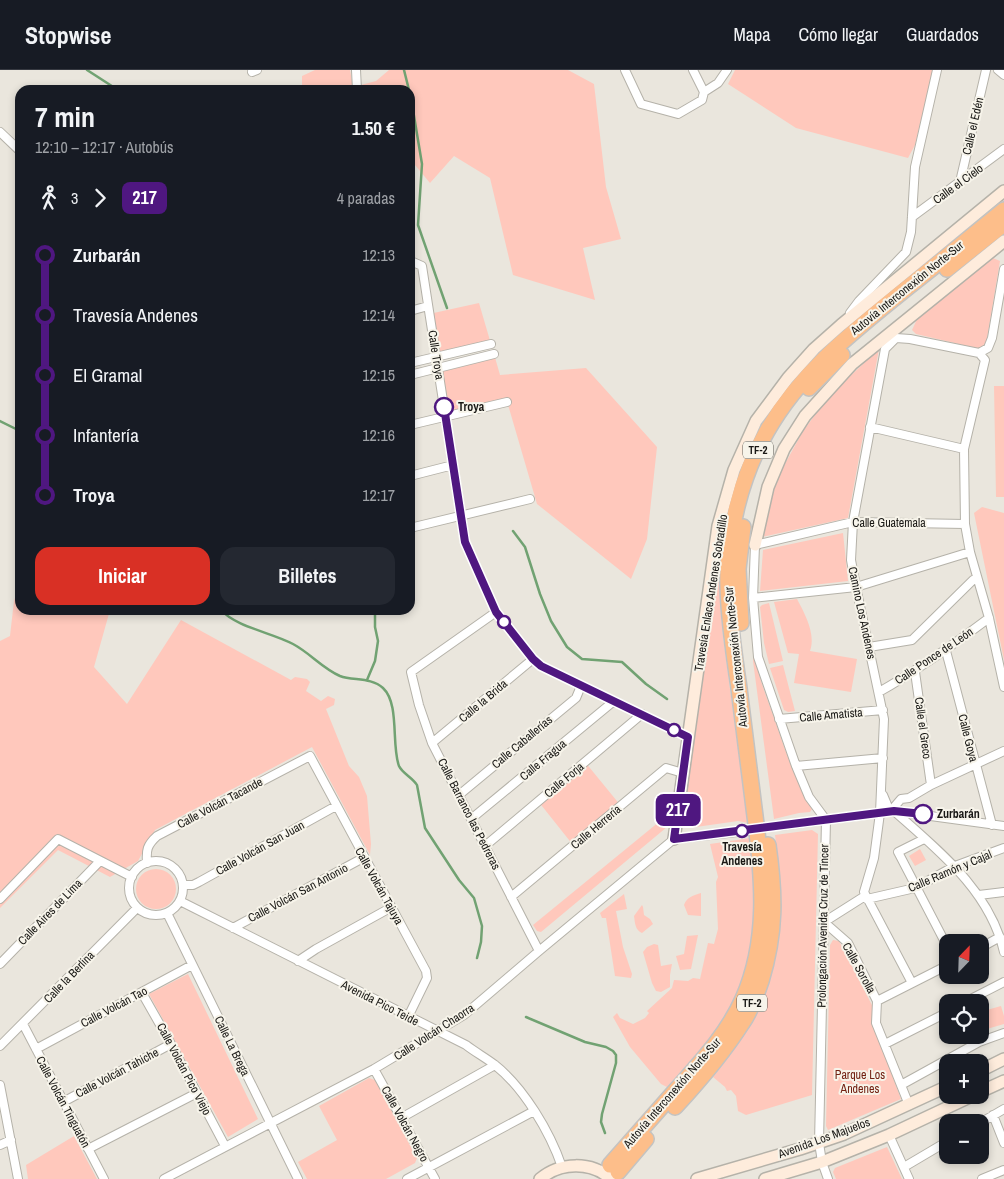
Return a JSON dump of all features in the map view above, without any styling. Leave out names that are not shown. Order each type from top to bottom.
[{"type":"highway","name":"Autovía Interconexión Norte-Sur","points":[[613,1172],[725,1032],[743,1000],[755,966],[761,935],[763,898],[759,845],[732,638],[728,586],[730,546],[736,511],[750,468],[766,433],[786,400],[816,365],[864,322],[1004,210]]},
{"type":"highway","name":"Autovía Interconexión Norte-Sur","points":[[613,1172],[701,1078],[727,1045],[748,1013],[756,996],[766,964],[773,931],[773,881],[741,622],[738,569],[744,522],[752,487],[766,452],[795,404],[814,381],[841,355],[1004,224]]},
{"type":"street","points":[[624,70],[641,104],[678,114],[702,100],[704,92],[693,70]]},
{"type":"street","points":[[704,92],[718,83],[727,70]]},
{"type":"street","points":[[841,325],[859,301],[906,252],[912,218],[915,167],[937,70]]},
{"type":"street","name":"Calle el Edén","points":[[960,182],[986,70]]},
{"type":"street","points":[[998,70],[1004,75]]},
{"type":"street","points":[[356,72],[357,85]]},
{"type":"street","points":[[0,132],[15,146]]},
{"type":"street","name":"Calle el Cielo","points":[[912,218],[1004,149]]},
{"type":"street","name":"Travesía Enlace Andenes Sobradillo","points":[[674,839],[718,526],[734,470],[756,422],[788,378],[814,349],[1004,191]]},
{"type":"street","points":[[826,820],[809,797],[796,766],[758,657],[753,598],[755,545],[768,488],[784,449],[805,416],[852,364],[1004,241]]},
{"type":"street","name":"Calle Troya","points":[[415,263],[422,266],[465,542],[496,612],[533,659],[541,666],[688,737]]},
{"type":"street","points":[[1004,269],[992,338],[988,348],[979,353],[985,360],[964,449],[965,524],[970,552],[989,618],[1004,687]]},
{"type":"street","points":[[415,310],[428,306]]},
{"type":"street","name":"Camino Los Andenes","points":[[866,898],[864,892],[874,858],[880,814],[884,719],[856,587],[852,560],[853,522],[885,349],[896,338],[910,339],[979,353]]},
{"type":"street","points":[[415,362],[491,344]]},
{"type":"street","points":[[415,374],[494,354]]},
{"type":"street","points":[[415,424],[507,402]]},
{"type":"street","points":[[870,427],[964,449]]},
{"type":"street","points":[[415,475],[453,465]]},
{"type":"street","points":[[415,527],[530,499]]},
{"type":"street","name":"Calle Guatemala","points":[[755,545],[853,522],[965,524]]},
{"type":"street","points":[[753,598],[856,587],[970,552]]},
{"type":"street","points":[[869,646],[912,640],[973,580],[977,579]]},
{"type":"street","name":"Calle Barranco las Pedreras","points":[[496,612],[411,672],[419,706],[432,743],[539,951]]},
{"type":"street","name":"Calle Ponce de León","points":[[879,692],[915,672],[989,618]]},
{"type":"street","name":"Calle Goya","points":[[946,651],[992,825]]},
{"type":"street","name":"Calle la Brida","points":[[432,743],[533,659]]},
{"type":"street","name":"Calle el Greco","points":[[915,672],[931,785]]},
{"type":"street","name":"Calle Caballerías","points":[[459,795],[576,698],[581,686]]},
{"type":"street","name":"Calle Fragua","points":[[471,819],[614,701]]},
{"type":"street","name":"Calle Amatista","points":[[779,720],[883,710]]},
{"type":"street","name":"Calle Forja","points":[[485,846],[642,714]]},
{"type":"street","points":[[894,811],[898,801],[901,799],[909,798],[931,785],[1004,751]]},
{"type":"street","name":"Calle Volcán Tajuya","points":[[310,756],[363,858],[426,971],[426,978],[408,1017]]},
{"type":"street","name":"Calle Volcán Tacande","points":[[147,863],[147,846],[157,836],[310,756]]},
{"type":"street","points":[[796,766],[883,758]]},
{"type":"street","name":"Calle Herrería","points":[[512,897],[666,768],[683,773]]},
{"type":"street","name":"Camino Los Andenes","points":[[882,789],[888,807],[955,866],[979,895],[1003,944]]},
{"type":"street","points":[[909,798],[909,808],[911,811],[1004,826]]},
{"type":"street","name":"Calle Volcán San Juan","points":[[183,885],[193,885],[199,882],[336,806]]},
{"type":"street","points":[[779,826],[894,811],[939,816]]},
{"type":"street","points":[[912,827],[915,820],[939,816]]},
{"type":"street","name":"Prolongación Avenida Cruz de Tíncer","points":[[826,820],[818,1142],[828,1179]]},
{"type":"street","points":[[674,839],[746,831]]},
{"type":"street","points":[[0,899],[58,839],[132,876]]},
{"type":"street","name":"Calle Volcán Chaorra","points":[[164,1179],[374,1069],[464,1016],[674,839]]},
{"type":"street","points":[[924,839],[898,852],[940,934]]},
{"type":"street","name":"Calle Ramón y Cajal","points":[[824,922],[866,898],[915,888],[955,866],[1004,848]]},
{"type":"street","name":"Calle Volcán San Antonio","points":[[233,928],[363,858]]},
{"type":"street","name":"Calle Aires de Lima","points":[[0,964],[100,861]]},
{"type":"street","points":[[157,862],[166,864],[174,869],[180,877],[183,885],[180,901],[167,913],[156,916],[146,914],[137,908],[131,898],[129,887],[132,876],[147,863],[157,862]]},
{"type":"street","points":[[979,895],[1004,892]]},
{"type":"street","points":[[866,898],[912,983]]},
{"type":"street","name":"Avenida Pico Teide","points":[[180,901],[466,1046],[495,1066],[516,1086],[534,1111],[556,1150],[562,1167]]},
{"type":"street","name":"Calle la Berlina","points":[[0,1046],[137,908]]},
{"type":"street","points":[[298,961],[390,908]]},
{"type":"street","name":"Calle La Brega","points":[[167,913],[297,1177]]},
{"type":"street","name":"Calle Sorolla","points":[[824,922],[848,943],[878,1001],[876,1023],[909,1105]]},
{"type":"street","points":[[989,946],[1003,944]]},
{"type":"street","name":"Calle Volcán Tao","points":[[36,1049],[192,965]]},
{"type":"street","points":[[878,1001],[939,970]]},
{"type":"street","points":[[981,994],[1004,982]]},
{"type":"street","name":"Calle Volcán Pico Viejo","points":[[142,993],[225,1146]]},
{"type":"street","points":[[885,1044],[939,1017]]},
{"type":"street","name":"Calle Volcán Tinguatón","points":[[23,1024],[104,1179]]},
{"type":"street","points":[[989,1036],[1004,1033]]},
{"type":"street","name":"Calle Volcán Tahiche","points":[[63,1102],[171,1044]]},
{"type":"street","points":[[901,1085],[967,1044]]},
{"type":"street","points":[[989,1066],[1004,1059]]},
{"type":"street","points":[[401,1118],[495,1066]]},
{"type":"street","name":"Calle Volcán Negro","points":[[374,1069],[435,1179]]},
{"type":"street","points":[[989,1088],[1004,1081]]},
{"type":"street","points":[[0,1085],[18,1179]]},
{"type":"street","name":"Avenida Los Majuelos","points":[[697,1179],[844,1134],[939,1090]]},
{"type":"street","points":[[88,1149],[197,1092]]},
{"type":"street","name":"Avenida Los Majuelos","points":[[765,1179],[822,1162],[889,1135],[955,1104]]},
{"type":"street","points":[[989,1117],[1004,1109]]},
{"type":"street","points":[[407,1179],[534,1111]]},
{"type":"street","points":[[993,1115],[1004,1143]]},
{"type":"street","points":[[889,1135],[909,1179]]},
{"type":"street","points":[[0,1145],[11,1140]]},
{"type":"street","points":[[904,1167],[939,1147]]},
{"type":"street","points":[[540,1179],[547,1173],[562,1167],[581,1166],[599,1171],[613,1172]]},
{"type":"street","points":[[982,1179],[1004,1170]]},
{"type":"street","points":[[288,1179],[297,1177]]},
{"type":"green space","points":[[315,70],[350,70],[353,85],[302,85],[302,76]]},
{"type":"green space","points":[[389,70],[568,70],[594,84],[606,187],[621,239],[583,248],[595,300],[513,275],[490,178],[454,156],[430,183],[415,165],[415,85],[361,85],[376,81]]},
{"type":"green space","points":[[735,70],[933,70],[915,145],[908,158],[796,128],[728,84]]},
{"type":"green space","points":[[993,258],[1000,261],[986,345],[980,349],[916,334],[912,330],[919,315]]},
{"type":"green space","points":[[479,303],[491,344],[436,357],[429,314]]},
{"type":"green space","points":[[879,349],[848,518],[762,537],[775,482],[803,431],[830,395]]},
{"type":"green space","points":[[494,354],[500,375],[586,368],[657,447],[647,539],[631,579],[537,504],[506,398],[507,402],[445,417],[438,368]]},
{"type":"green space","points":[[994,386],[1004,386],[1004,497],[996,497]]},
{"type":"green space","points":[[982,507],[1004,513],[1004,660],[974,513]]},
{"type":"green space","points":[[843,533],[848,581],[760,591],[763,550]]},
{"type":"green space","points":[[721,550],[720,602],[723,637],[748,823],[738,821],[689,828],[683,821],[717,579],[715,578],[718,551]]},
{"type":"green space","points":[[15,598],[15,615],[109,615],[94,667],[127,704],[181,620],[291,680],[295,677],[307,679],[310,682],[306,691],[321,701],[328,696],[335,699],[334,705],[326,709],[349,766],[359,777],[367,796],[371,844],[370,855],[312,747],[155,830],[138,861],[110,877],[58,850],[0,908],[0,641],[10,636]]},
{"type":"green space","points":[[797,599],[811,631],[810,651],[857,659],[851,692],[794,683],[799,654],[788,653],[774,602]]},
{"type":"green space","points":[[769,603],[783,661],[769,664],[764,643],[760,607]]},
{"type":"green space","points":[[754,655],[762,685],[790,764],[812,809],[810,812],[774,819],[753,661]]},
{"type":"green space","points":[[783,665],[795,711],[788,712],[784,710],[770,668]]},
{"type":"green space","points":[[585,762],[621,806],[573,845],[538,801]]},
{"type":"green space","points":[[665,817],[668,817],[667,827],[541,932],[537,931],[533,925]]},
{"type":"green space","points":[[812,830],[818,834],[812,1095],[746,1115],[738,1111],[736,1096],[731,1090],[727,1091],[713,1077],[734,1049],[751,1021],[764,992],[772,964],[778,934],[780,903],[775,835]]},
{"type":"green space","points":[[750,838],[756,882],[756,906],[752,943],[743,980],[736,998],[717,1029],[667,1087],[661,1084],[630,1047],[613,1017],[617,1013],[620,1018],[633,1024],[645,1018],[649,1013],[647,1011],[672,988],[674,980],[688,981],[693,978],[700,979],[708,943],[714,944],[718,929],[716,882],[718,877],[710,844]]},
{"type":"green space","points":[[920,849],[926,860],[915,866],[909,856]]},
{"type":"green space","points":[[160,869],[167,872],[173,878],[176,889],[175,897],[167,906],[160,909],[152,909],[145,906],[137,897],[136,885],[139,878],[148,870]]},
{"type":"green space","points":[[701,893],[701,916],[688,915],[684,905],[685,902],[690,897]]},
{"type":"green space","points":[[624,894],[627,909],[616,911],[623,947],[632,974],[631,978],[615,976],[606,918],[602,918],[600,913]]},
{"type":"green space","points":[[642,905],[644,915],[653,924],[642,933],[635,924],[634,916]]},
{"type":"green space","points":[[698,935],[691,969],[680,970],[676,956],[684,954],[687,936]]},
{"type":"green space","name":"Parque Los Andenes","points":[[833,940],[839,941],[874,1009],[873,1024],[901,1099],[828,1130],[826,1126],[830,945]]},
{"type":"green space","points":[[654,944],[658,945],[661,966],[672,964],[670,987],[661,992],[656,991],[652,983],[643,952],[647,947]]},
{"type":"green space","points":[[188,974],[258,1119],[228,1137],[149,994]]},
{"type":"green space","points":[[1001,1006],[1004,1024],[989,1028],[989,1009]]},
{"type":"green space","points":[[369,1078],[375,1080],[417,1158],[415,1163],[386,1179],[307,1179],[298,1162],[337,1140],[319,1106]]},
{"type":"green space","points":[[74,1136],[97,1179],[28,1179],[26,1165]]},
{"type":"green space","points":[[887,1147],[902,1179],[836,1179],[833,1172],[835,1168]]},
{"type":"waterway","points":[[87,70],[110,85]]},
{"type":"waterway","points":[[404,70],[408,85]]},
{"type":"waterway","points":[[415,122],[422,164],[418,225],[447,308]]},
{"type":"waterway","points":[[0,421],[15,428]]},
{"type":"waterway","points":[[513,531],[525,547],[551,621],[567,647],[582,659],[622,662],[646,684],[667,699]]},
{"type":"waterway","points":[[227,615],[245,625],[293,644],[327,669],[340,676],[373,682],[383,688],[392,704],[399,766],[417,785],[425,828],[459,880],[474,898],[482,926],[477,958]]},
{"type":"waterway","points":[[367,680],[375,661],[378,641],[375,615]]},
{"type":"waterway","points":[[526,1017],[585,1042],[606,1047],[616,1055],[616,1063],[602,1114],[601,1122],[605,1133]]},
{"type":"tunnel","points":[[755,829],[779,826]]},
{"type":"bus line","name":"217","points":[[444,407],[465,542],[496,612],[533,659],[541,666],[688,737],[674,839],[894,811],[923,814]]},
{"type":"place","name":"Troya","points":[[444,407]]},
{"type":"place","name":"Zurbarán","points":[[923,814]]},
{"type":"place","name":"Travesía Andenes","points":[[742,831]]}]
